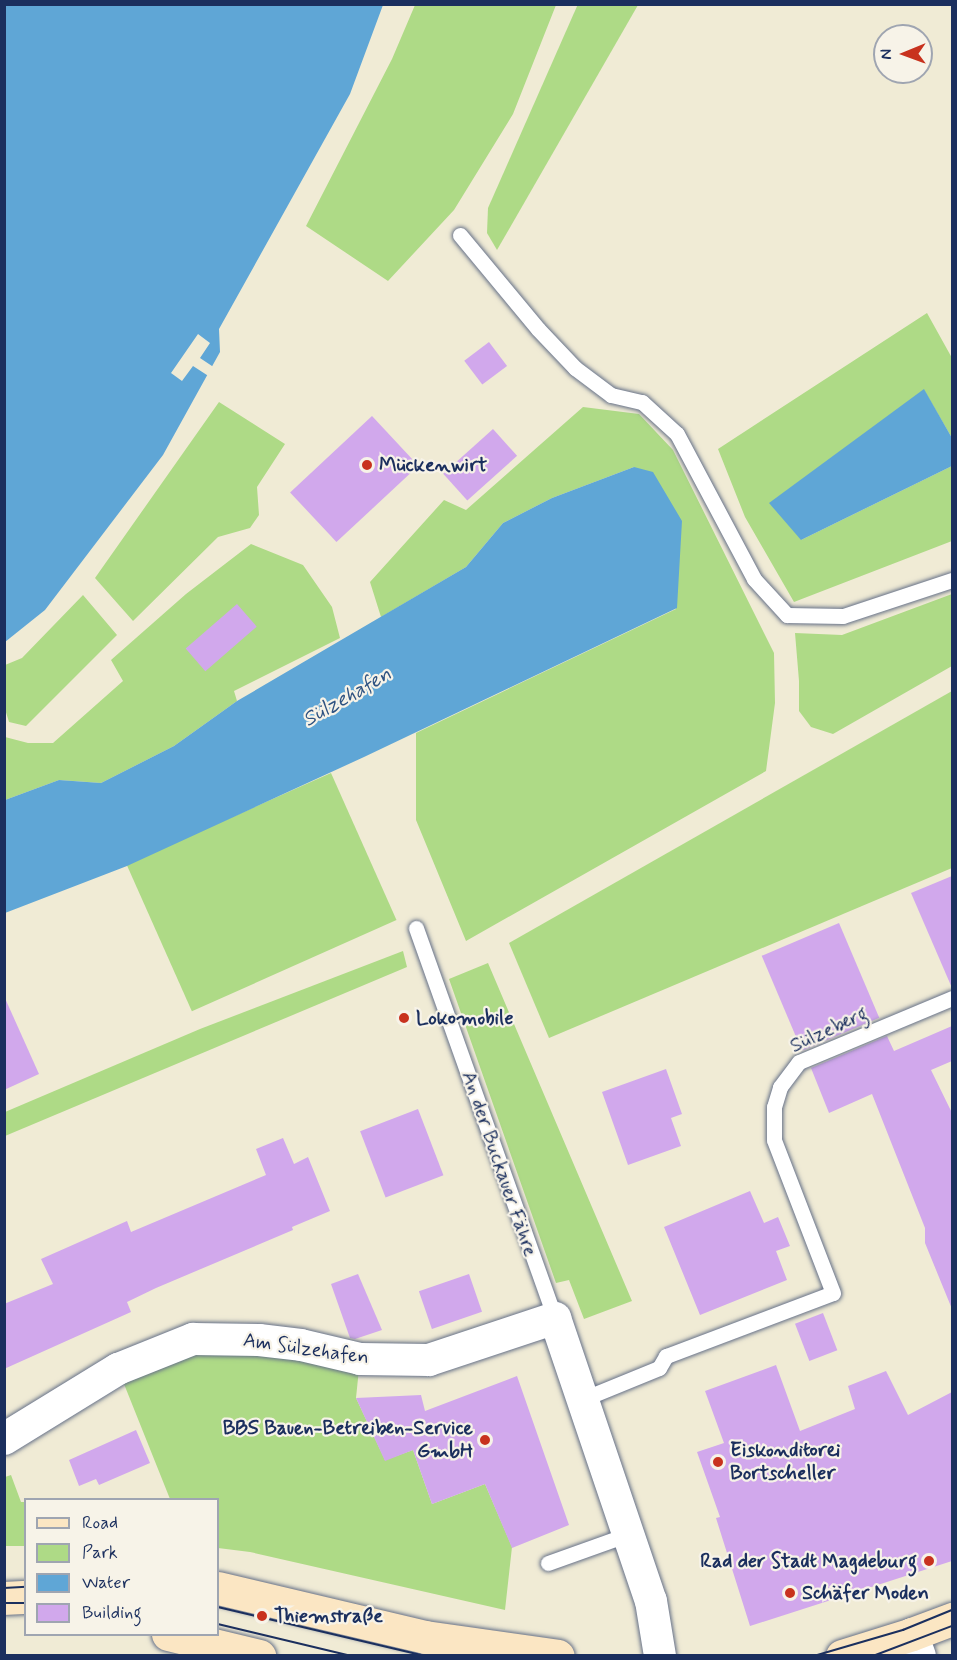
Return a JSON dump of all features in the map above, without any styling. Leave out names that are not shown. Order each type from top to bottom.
[{"type":"main road","points":[[219,1588],[425,1636],[558,1656]]},
{"type":"main road","points":[[4,1598],[24,1597]]},
{"type":"main road","points":[[842,1656],[916,1645],[952,1619]]},
{"type":"main road","points":[[172,1636],[259,1656]]},
{"type":"street","name":"An der Buckauer Fähre","points":[[555,1318],[651,1601],[660,1656]]},
{"type":"street","name":"Am Sülzehafen","points":[[4,1439],[118,1369],[193,1339],[260,1340],[301,1345],[360,1359],[429,1360],[555,1318]]},
{"type":"lane","points":[[460,235],[538,329],[575,368],[610,395],[642,402],[677,434],[754,579],[787,615],[843,616],[952,580]]},
{"type":"lane","name":"An der Buckauer Fähre","points":[[416,928],[555,1318]]},
{"type":"lane","name":"Sülzeberg","points":[[583,1399],[659,1368],[666,1356],[832,1293],[774,1140],[774,1107],[780,1087],[799,1062],[952,998]]},
{"type":"lane","points":[[549,1563],[629,1534]]},
{"type":"green space","points":[[578,4],[638,5],[497,250],[487,233],[488,208]]},
{"type":"green space","points":[[415,5],[556,5],[513,114],[454,210],[388,281],[306,226],[392,59]]},
{"type":"green space","points":[[927,313],[952,358],[952,438],[924,390],[801,540],[952,466],[952,541],[794,602],[745,517],[718,449]]},
{"type":"green space","points":[[219,402],[285,444],[257,487],[259,515],[250,528],[218,537],[133,621],[95,578]]},
{"type":"green space","points":[[583,407],[639,414],[673,450],[774,653],[775,703],[766,771],[466,941],[416,820],[416,733],[676,609],[634,467],[552,498],[503,523],[466,567],[381,617],[370,582],[444,500],[466,510]]},
{"type":"green space","points":[[251,544],[303,565],[332,607],[340,638],[234,691],[237,701],[174,746],[101,783],[59,780],[5,800],[5,737],[28,743],[53,743],[123,681],[111,660],[186,594]]},
{"type":"green space","points":[[952,594],[952,666],[833,734],[811,727],[799,711],[795,633],[842,635]]},
{"type":"green space","points":[[83,595],[117,635],[26,726],[9,722],[5,709],[5,665],[22,658]]},
{"type":"green space","points":[[952,691],[952,868],[549,1038],[509,943]]},
{"type":"green space","points":[[331,773],[396,920],[192,1011],[126,864]]},
{"type":"green space","points":[[403,951],[407,967],[5,1136],[5,1112],[200,1029]]},
{"type":"green space","points":[[488,963],[632,1301],[584,1319],[569,1280],[556,1283],[449,979]]},
{"type":"green space","points":[[193,1339],[360,1359],[356,1398],[385,1460],[413,1450],[432,1504],[485,1484],[512,1547],[505,1610],[250,1552],[219,1548],[219,1498],[170,1498],[118,1369]]},
{"type":"green space","points":[[11,1475],[21,1502],[24,1502],[24,1546],[5,1546],[5,1477]]},
{"type":"water","points":[[5,5],[383,5],[350,94],[219,329],[220,352],[163,455],[45,610],[5,642]]},
{"type":"water","points":[[924,389],[952,438],[952,466],[801,540],[769,503]]},
{"type":"water","name":"Sülzehafen","points":[[634,467],[653,472],[682,521],[677,608],[364,757],[127,866],[5,913],[5,800],[59,780],[101,783],[174,746],[237,701],[466,567],[503,523],[552,498]]},
{"type":"pier","points":[[198,334],[210,343],[200,358],[215,368],[210,377],[193,366],[182,381],[171,373]]},
{"type":"building","points":[[489,342],[507,366],[482,385],[464,361]]},
{"type":"building","points":[[372,416],[418,466],[336,542],[290,492]]},
{"type":"building","points":[[493,429],[517,456],[467,501],[443,474]]},
{"type":"building","points":[[237,604],[257,627],[205,671],[186,649]]},
{"type":"building","points":[[952,876],[952,988],[911,893]]},
{"type":"building","points":[[839,923],[879,1018],[802,1051],[762,956]]},
{"type":"building","points":[[4,996],[39,1074],[4,1090]]},
{"type":"building","points":[[952,1026],[952,1061],[931,1070],[952,1113],[952,1309],[925,1243],[925,1228],[872,1094],[829,1113],[811,1068],[887,1036],[894,1051]]},
{"type":"building","points":[[666,1069],[682,1114],[671,1118],[681,1146],[628,1165],[602,1092]]},
{"type":"building","points":[[418,1109],[443,1175],[386,1198],[360,1131]]},
{"type":"building","points":[[283,1138],[294,1164],[308,1157],[330,1211],[292,1227],[293,1230],[127,1302],[131,1312],[4,1369],[4,1304],[53,1284],[41,1259],[127,1221],[131,1232],[266,1175],[256,1149]]},
{"type":"building","points":[[750,1191],[764,1223],[778,1217],[790,1246],[776,1251],[787,1280],[700,1315],[664,1227]]},
{"type":"building","points":[[358,1274],[382,1330],[355,1339],[350,1338],[331,1284]]},
{"type":"building","points":[[469,1274],[482,1312],[432,1329],[419,1291]]},
{"type":"building","points":[[823,1313],[837,1350],[809,1361],[795,1324]]},
{"type":"building","points":[[776,1365],[800,1431],[855,1409],[848,1386],[886,1371],[908,1415],[952,1392],[952,1561],[750,1626],[716,1518],[720,1517],[697,1452],[724,1443],[705,1391]]},
{"type":"building","points":[[517,1376],[569,1525],[512,1548],[485,1484],[432,1504],[413,1450],[385,1461],[356,1398],[421,1395],[425,1411]]},
{"type":"building","points":[[136,1430],[150,1463],[99,1485],[96,1479],[79,1486],[69,1460]]},
{"type":"tram line","points":[[4,1588],[24,1587]]},
{"type":"tram line","points":[[4,1603],[24,1603]]},
{"type":"tram line","points":[[219,1607],[426,1656]]},
{"type":"tram line","points":[[814,1656],[903,1630],[952,1610]]},
{"type":"tram line","points":[[219,1624],[351,1656]]},
{"type":"tram line","points":[[873,1656],[952,1626]]},
{"type":"place","name":"Mückenwirt","points":[[367,465]]},
{"type":"place","name":"Lokomobile","points":[[404,1018]]},
{"type":"place","name":"BBS Bauen-Betreiben-Service GmbH","points":[[485,1440]]},
{"type":"place","name":"Eiskonditorei Bortscheller","points":[[718,1462]]},
{"type":"place","name":"Rad der Stadt Magdeburg","points":[[929,1561]]},
{"type":"place","name":"Schäfer Moden","points":[[790,1593]]},
{"type":"place","name":"Thiemstraße","points":[[262,1616]]}]
